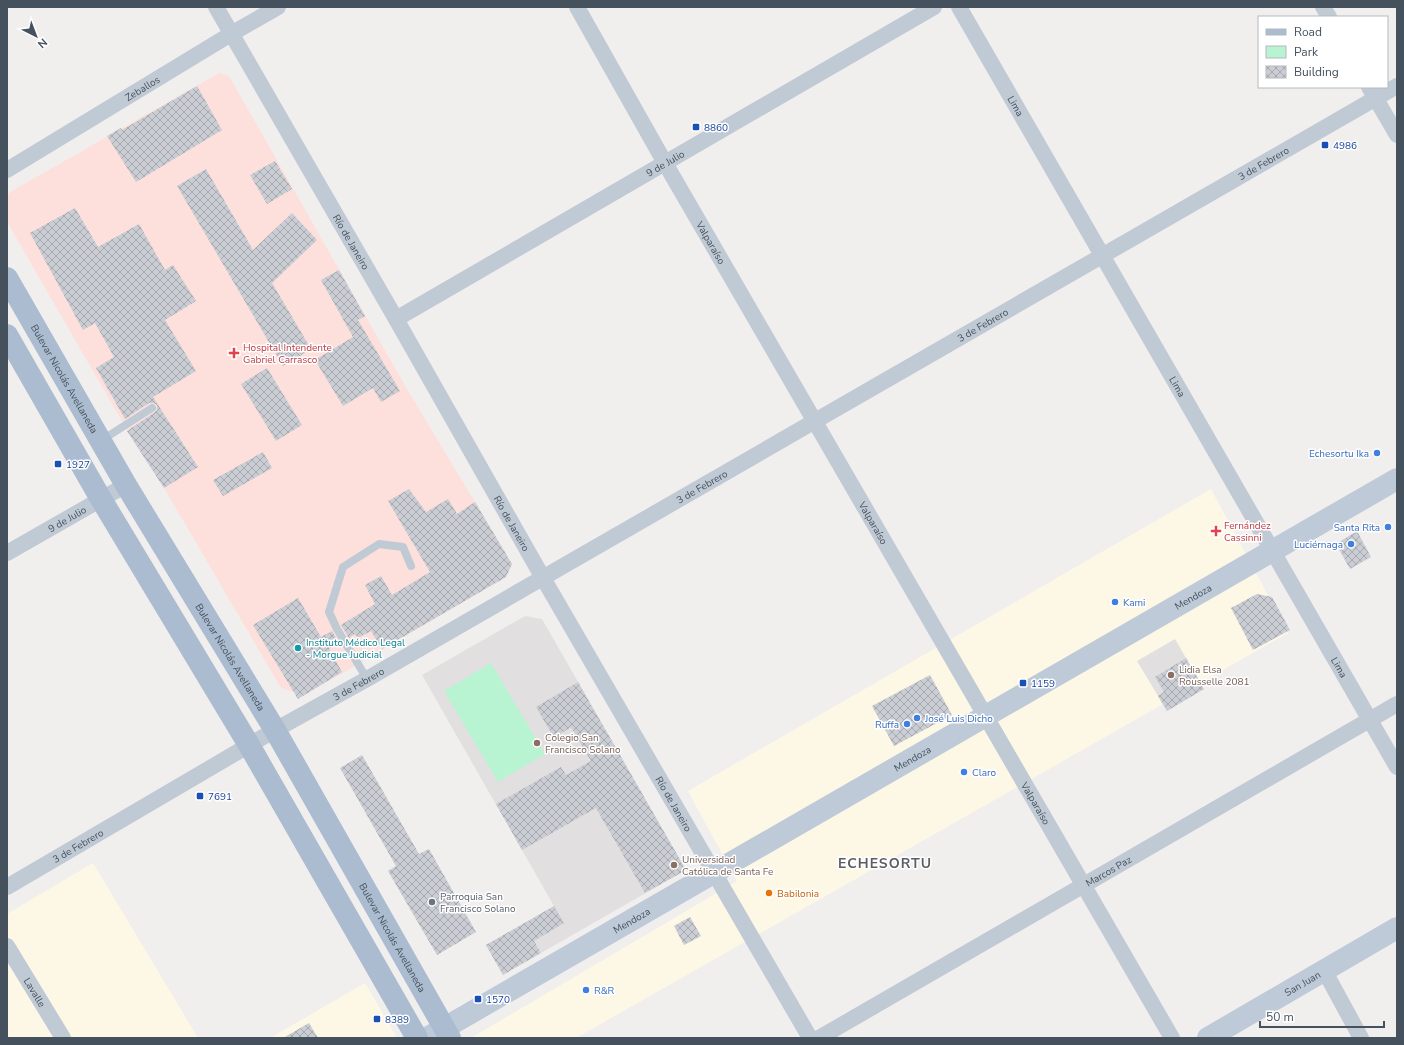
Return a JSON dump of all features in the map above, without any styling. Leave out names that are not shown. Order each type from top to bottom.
[{"type":"main road","name":"Bulevar Nicolás Avellaneda","points":[[7,278],[126,485],[275,730],[440,1035]]},
{"type":"main road","points":[[7,335],[101,498],[249,745],[417,1038]]},
{"type":"main road","name":"Mendoza","points":[[440,1035],[714,873],[1397,479]]},
{"type":"main road","name":"San Juan","points":[[1208,1038],[1397,928]]},
{"type":"street","name":"Río de Janeiro","points":[[216,7],[543,578],[810,1038]]},
{"type":"street","name":"Zeballos","points":[[7,170],[278,7]]},
{"type":"street","name":"Valparaíso","points":[[577,7],[665,164],[1172,1038]]},
{"type":"street","name":"9 de Julio","points":[[396,319],[934,7]]},
{"type":"street","name":"Lima","points":[[959,7],[1397,767]]},
{"type":"street","points":[[1323,7],[1328,16]]},
{"type":"street","name":"3 de Febrero","points":[[7,887],[249,745],[543,578],[1102,255],[1372,93],[1397,86]]},
{"type":"street","points":[[1372,93],[1397,135]]},
{"type":"street","name":"9 de Julio","points":[[7,553],[126,485]]},
{"type":"street","name":"Marcos Paz","points":[[819,1038],[1397,704]]},
{"type":"street","name":"Lavalle","points":[[7,946],[63,1038]]},
{"type":"street","points":[[1324,970],[1361,1038]]},
{"type":"lane","points":[[101,441],[152,408]]},
{"type":"lane","points":[[367,679],[337,629],[329,612],[343,568],[379,544],[403,547],[411,566]]},
{"type":"shaded area","name":"Hospital Intendente Gabriel Carrasco","points":[[219,73],[229,76],[407,389],[512,564],[506,577],[305,695],[281,688],[164,488],[127,430],[7,222],[7,198],[10,192]]},
{"type":"shaded area","points":[[1211,489],[1288,633],[576,1038],[471,1038],[737,881],[688,791]]},
{"type":"shaded area","name":"Colegio San Francisco Solano","points":[[525,616],[542,619],[686,870],[541,953],[534,941],[496,963],[486,945],[554,906],[422,675]]},
{"type":"shaded area","name":"Lidia Elsa Rousselle 2081","points":[[1175,639],[1204,689],[1167,711],[1137,661]]},
{"type":"shaded area","points":[[93,863],[198,1038],[7,1038],[7,914]]},
{"type":"shaded area","points":[[365,983],[397,1038],[270,1038]]},
{"type":"green space","points":[[491,663],[545,754],[498,782],[444,691]]},
{"type":"building","points":[[197,86],[222,130],[136,182],[107,136],[121,128],[122,130]]},
{"type":"building","points":[[275,161],[292,189],[267,204],[250,175]]},
{"type":"building","points":[[206,169],[253,250],[292,213],[317,240],[272,283],[311,349],[283,366],[177,186]]},
{"type":"building","points":[[75,208],[98,247],[139,224],[165,270],[173,265],[196,301],[165,320],[196,371],[153,397],[198,467],[164,488],[127,431],[155,412],[157,410],[157,405],[154,403],[149,403],[125,419],[96,368],[114,357],[95,323],[83,330],[30,233]]},
{"type":"building","points":[[339,270],[365,316],[358,320],[400,391],[381,402],[373,388],[343,406],[315,360],[353,337],[321,280]]},
{"type":"building","points":[[267,368],[302,425],[276,441],[241,384]]},
{"type":"building","points":[[263,452],[272,468],[223,496],[213,480]]},
{"type":"building","points":[[409,489],[426,512],[448,499],[457,514],[475,502],[512,564],[506,577],[382,649],[371,631],[358,638],[355,634],[349,638],[341,625],[375,604],[365,585],[381,576],[392,595],[430,572],[388,501]]},
{"type":"building","points":[[1357,531],[1371,557],[1350,569],[1336,544]]},
{"type":"building","points":[[1257,594],[1272,597],[1290,630],[1253,650],[1231,608]]},
{"type":"building","name":"Instituto Médico Legal - Morgue Judicial","points":[[298,598],[321,637],[332,631],[339,643],[329,649],[342,672],[298,699],[253,625]]},
{"type":"building","points":[[1186,658],[1204,689],[1167,711],[1158,696],[1164,692],[1155,677]]},
{"type":"building","points":[[930,675],[952,715],[894,746],[872,706]]},
{"type":"building","points":[[578,682],[686,870],[645,893],[596,808],[522,850],[496,804],[561,767],[566,775],[591,761],[571,727],[554,738],[536,707]]},
{"type":"building","name":"Parroquia San Francisco Solano","points":[[362,755],[419,854],[429,849],[476,932],[437,955],[388,871],[396,866],[340,768]]},
{"type":"building","points":[[554,906],[564,923],[534,941],[541,953],[503,975],[486,945]]},
{"type":"building","points":[[690,917],[701,936],[684,945],[674,926]]},
{"type":"building","points":[[309,1023],[318,1038],[283,1038]]},
{"type":"place","name":"8860","points":[[696,127]]},
{"type":"place","name":"4986","points":[[1325,145]]},
{"type":"place","name":"Hospital Intendente Gabriel Carrasco","points":[[234,353]]},
{"type":"place","name":"Echesortu Ika","points":[[1377,453]]},
{"type":"place","name":"1927","points":[[58,464]]},
{"type":"place","name":"Santa Rita","points":[[1388,527]]},
{"type":"place","name":"Fernández Cassinni","points":[[1216,531]]},
{"type":"place","name":"Luciérnaga","points":[[1351,544]]},
{"type":"place","name":"Kami","points":[[1115,602]]},
{"type":"place","name":"Instituto Médico Legal - Morgue Judicial","points":[[298,648]]},
{"type":"place","name":"Lidia Elsa Rousselle 2081","points":[[1171,675]]},
{"type":"place","name":"1159","points":[[1023,683]]},
{"type":"place","name":"José Luis Dicho","points":[[917,718]]},
{"type":"place","name":"Ruffa","points":[[907,724]]},
{"type":"place","name":"Colegio San Francisco Solano","points":[[537,743]]},
{"type":"place","name":"Claro","points":[[964,772]]},
{"type":"place","name":"7691","points":[[200,796]]},
{"type":"place","name":"Universidad Católica de Santa Fe","points":[[674,865]]},
{"type":"place","name":"Babilonia","points":[[769,893]]},
{"type":"place","name":"Parroquia San Francisco Solano","points":[[432,902]]},
{"type":"place","name":"R&R","points":[[586,990]]},
{"type":"place","name":"1570","points":[[478,999]]},
{"type":"place","name":"8389","points":[[377,1019]]},
{"type":"district","name":"ECHESORTU","points":[[885,863]]}]
